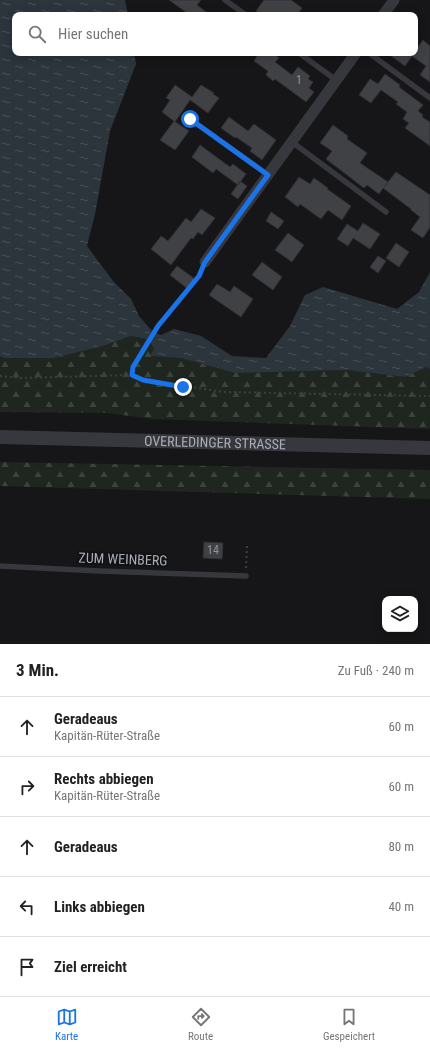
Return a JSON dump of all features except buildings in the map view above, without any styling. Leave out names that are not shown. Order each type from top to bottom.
[{"type":"street","points":[[385,12],[394,0]]},
{"type":"street","points":[[205,262],[354,56]]},
{"type":"street","name":"OVERLEDINGER STRASSE","points":[[0,437],[430,448]]},
{"type":"lane","points":[[225,0],[242,12]]},
{"type":"lane","points":[[303,56],[336,80]]},
{"type":"lane","points":[[373,56],[430,98]]},
{"type":"lane","points":[[190,119],[268,175]]},
{"type":"lane","points":[[292,142],[386,212]]},
{"type":"lane","name":"ZUM WEINBERG","points":[[0,566],[246,576]]},
{"type":"path","points":[[132,375],[133,367],[143,349],[158,326],[199,276],[205,262]]},
{"type":"path","points":[[0,376],[20,378],[132,375],[143,380],[224,392],[430,396]]},
{"type":"path","points":[[246,576],[247,545]]},
{"type":"green space","points":[[131,336],[147,339],[154,349],[151,356],[181,358],[235,373],[348,370],[405,377],[426,366],[430,369],[430,429],[153,419],[107,413],[0,412],[0,356],[4,358],[54,358],[103,346]]},
{"type":"green space","points":[[0,462],[430,470],[430,499],[0,486]]},
{"type":"water","points":[[0,0],[125,0],[127,12],[12,12],[12,56],[135,56],[136,64],[110,131],[95,214],[87,246],[113,281],[131,299],[139,316],[152,331],[147,339],[131,336],[103,346],[54,358],[4,358],[0,356]]},
{"type":"water","points":[[430,272],[430,369],[426,367],[405,377],[348,370],[235,373],[181,358],[150,356],[154,349],[150,342],[156,333],[161,335],[174,329],[201,336],[232,356],[266,358],[290,326],[305,295],[323,287],[397,309],[419,292]]},
{"type":"route","points":[[183,387],[143,380],[132,375],[133,367],[158,326],[199,276],[205,262],[268,175],[190,119]]}]
